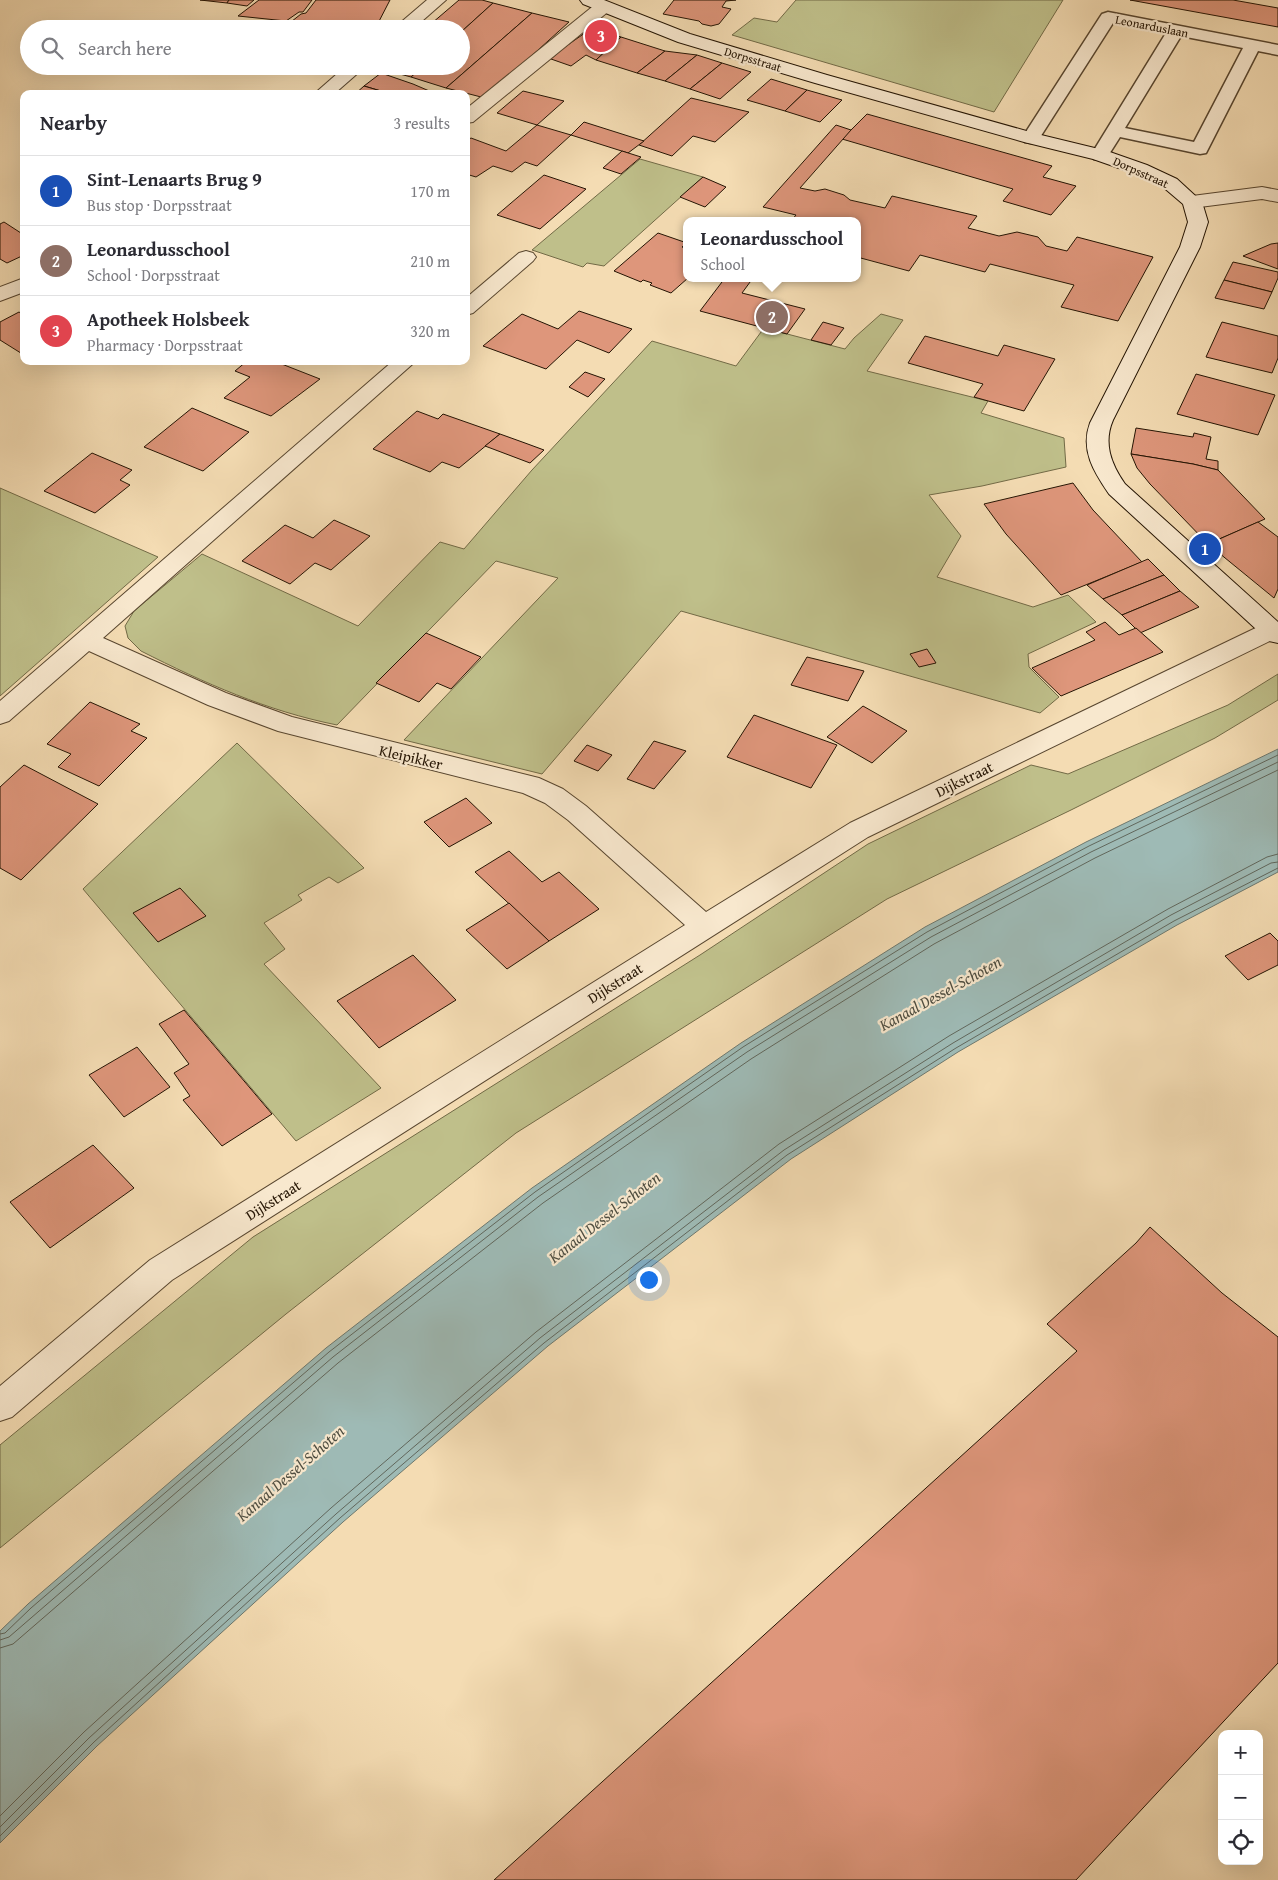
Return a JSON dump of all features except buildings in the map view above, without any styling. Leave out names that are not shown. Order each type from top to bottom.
[{"type":"street","points":[[413,20],[437,0]]},
{"type":"street","name":"Dorpsstraat","points":[[470,114],[596,3],[684,38],[1030,138],[1100,154],[1170,183],[1192,202]]},
{"type":"street","points":[[328,90],[346,75]]},
{"type":"street","points":[[1275,633],[1117,489],[1105,472],[1098,454],[1097,432],[1190,247],[1198,222],[1192,202],[1262,193],[1278,196]]},
{"type":"street","points":[[470,306],[526,257]]},
{"type":"street","points":[[0,295],[20,286]]},
{"type":"street","points":[[0,715],[401,365]]},
{"type":"street","name":"Dijkstraat","points":[[0,1406],[161,1270],[859,830],[1275,633]]},
{"type":"street","name":"Kleipikker","points":[[86,640],[217,699],[287,725],[530,785],[554,796],[578,813],[704,926]]},
{"type":"lane","name":"Leonarduslaan","points":[[1030,138],[1108,17],[1278,50]]},
{"type":"lane","points":[[1100,154],[1176,31]]},
{"type":"lane","points":[[1115,130],[1200,149],[1253,45]]},
{"type":"green space","points":[[796,0],[1063,0],[994,112],[732,35],[754,18],[777,22]]},
{"type":"green space","points":[[640,159],[703,177],[604,266],[587,263],[583,267],[532,250]]},
{"type":"green space","points":[[881,314],[903,320],[867,371],[988,401],[981,413],[1064,438],[1066,467],[982,486],[929,495],[961,536],[937,577],[1033,607],[1068,595],[1096,622],[1028,654],[1029,667],[1059,697],[1040,713],[681,611],[542,774],[404,740],[558,578],[496,561],[337,725],[286,712],[236,695],[141,651],[128,638],[125,626],[134,611],[202,554],[358,626],[440,542],[464,549],[532,470],[652,341],[736,366],[764,328],[845,349],[854,338]]},
{"type":"green space","points":[[0,488],[158,557],[0,696]]},
{"type":"green space","points":[[1278,674],[1278,700],[1215,738],[887,899],[516,1133],[286,1314],[0,1548],[0,1445],[253,1237],[700,955],[868,844],[1031,765],[1068,774],[1228,705]]},
{"type":"green space","points":[[237,743],[364,868],[338,883],[329,877],[298,895],[302,900],[264,923],[285,949],[264,964],[381,1088],[296,1141],[83,889]]},
{"type":"water","name":"Kanaal Dessel-Schoten","points":[[1278,749],[1278,872],[1177,925],[958,1052],[791,1159],[548,1346],[343,1522],[97,1746],[0,1843],[0,1631],[28,1604],[326,1348],[532,1188],[741,1043],[925,927],[1086,842]]},
{"type":"place","name":"Apotheek Holsbeek","points":[[601,36]]},
{"type":"place","name":"Leonardusschool","points":[[772,317]]},
{"type":"place","name":"Sint-Lenaarts Brug 9","points":[[1205,549]]}]
